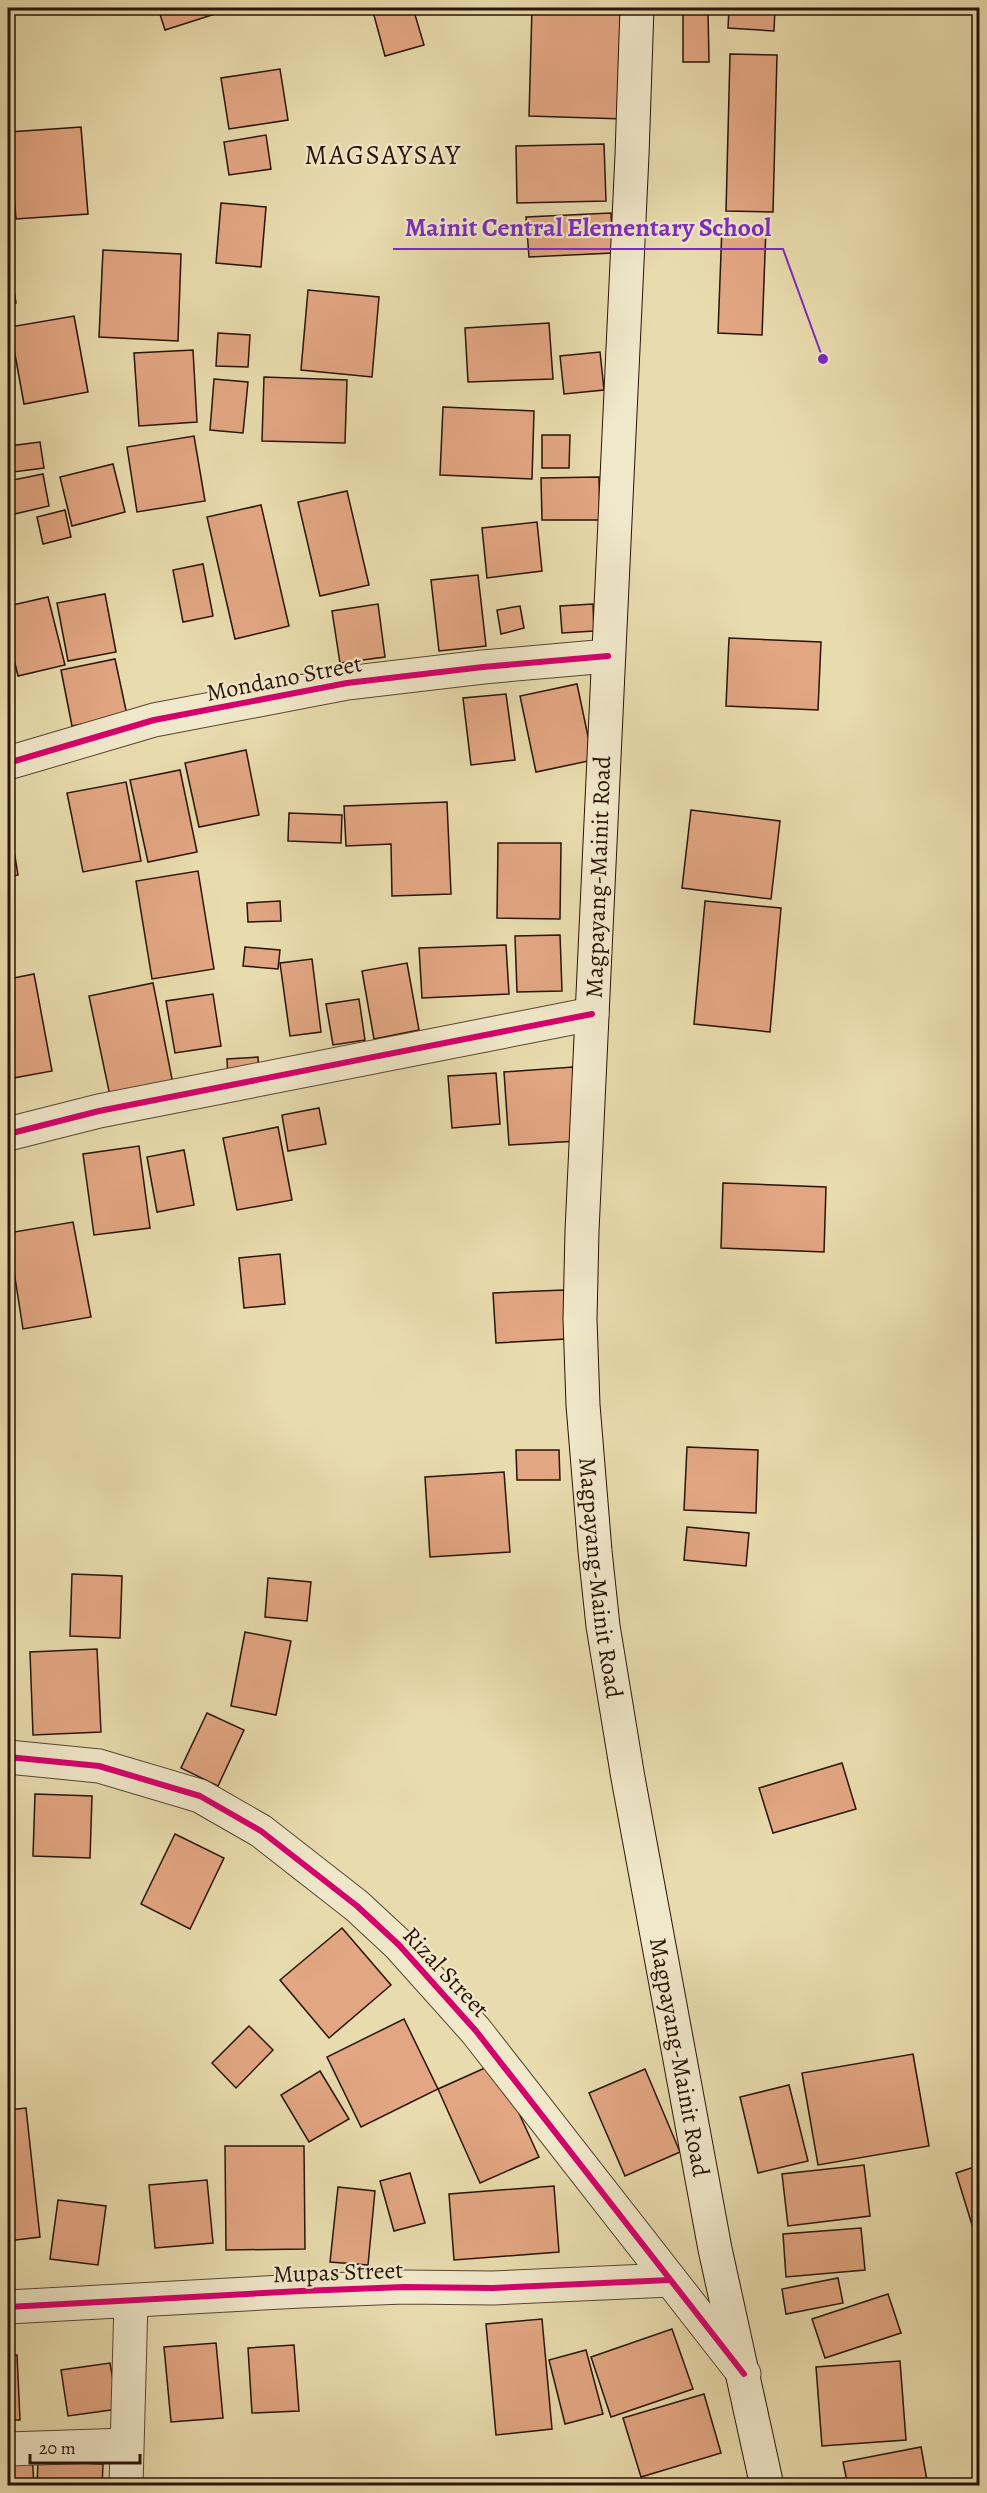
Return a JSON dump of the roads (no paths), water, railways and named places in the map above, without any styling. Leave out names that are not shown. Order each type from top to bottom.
[{"type":"street","name":"Magpayang-Mainit Road","points":[[637,8],[582,1231],[580,1319],[583,1405],[603,1626],[628,1778],[716,2249],[767,2486]]},
{"type":"street","name":"Mondano Street","points":[[8,763],[154,720],[347,683],[483,667],[608,656]]},
{"type":"street","points":[[8,1134],[99,1111],[592,1014]]},
{"type":"street","name":"Rizal Street","points":[[8,1757],[99,1766],[200,1796],[261,1831],[341,1893],[399,1946],[476,2031],[744,2373]]},
{"type":"street","name":"Mupas Street","points":[[8,2307],[301,2290],[404,2287],[493,2288],[670,2280]]},
{"type":"street","points":[[126,2486],[131,2301]]},
{"type":"street","points":[[8,2449],[126,2445]]},
{"type":"place","name":"Mainit Central Elementary School","points":[[823,359]]},
{"type":"district","name":"MAGSAYSAY","points":[[383,155]]}]
